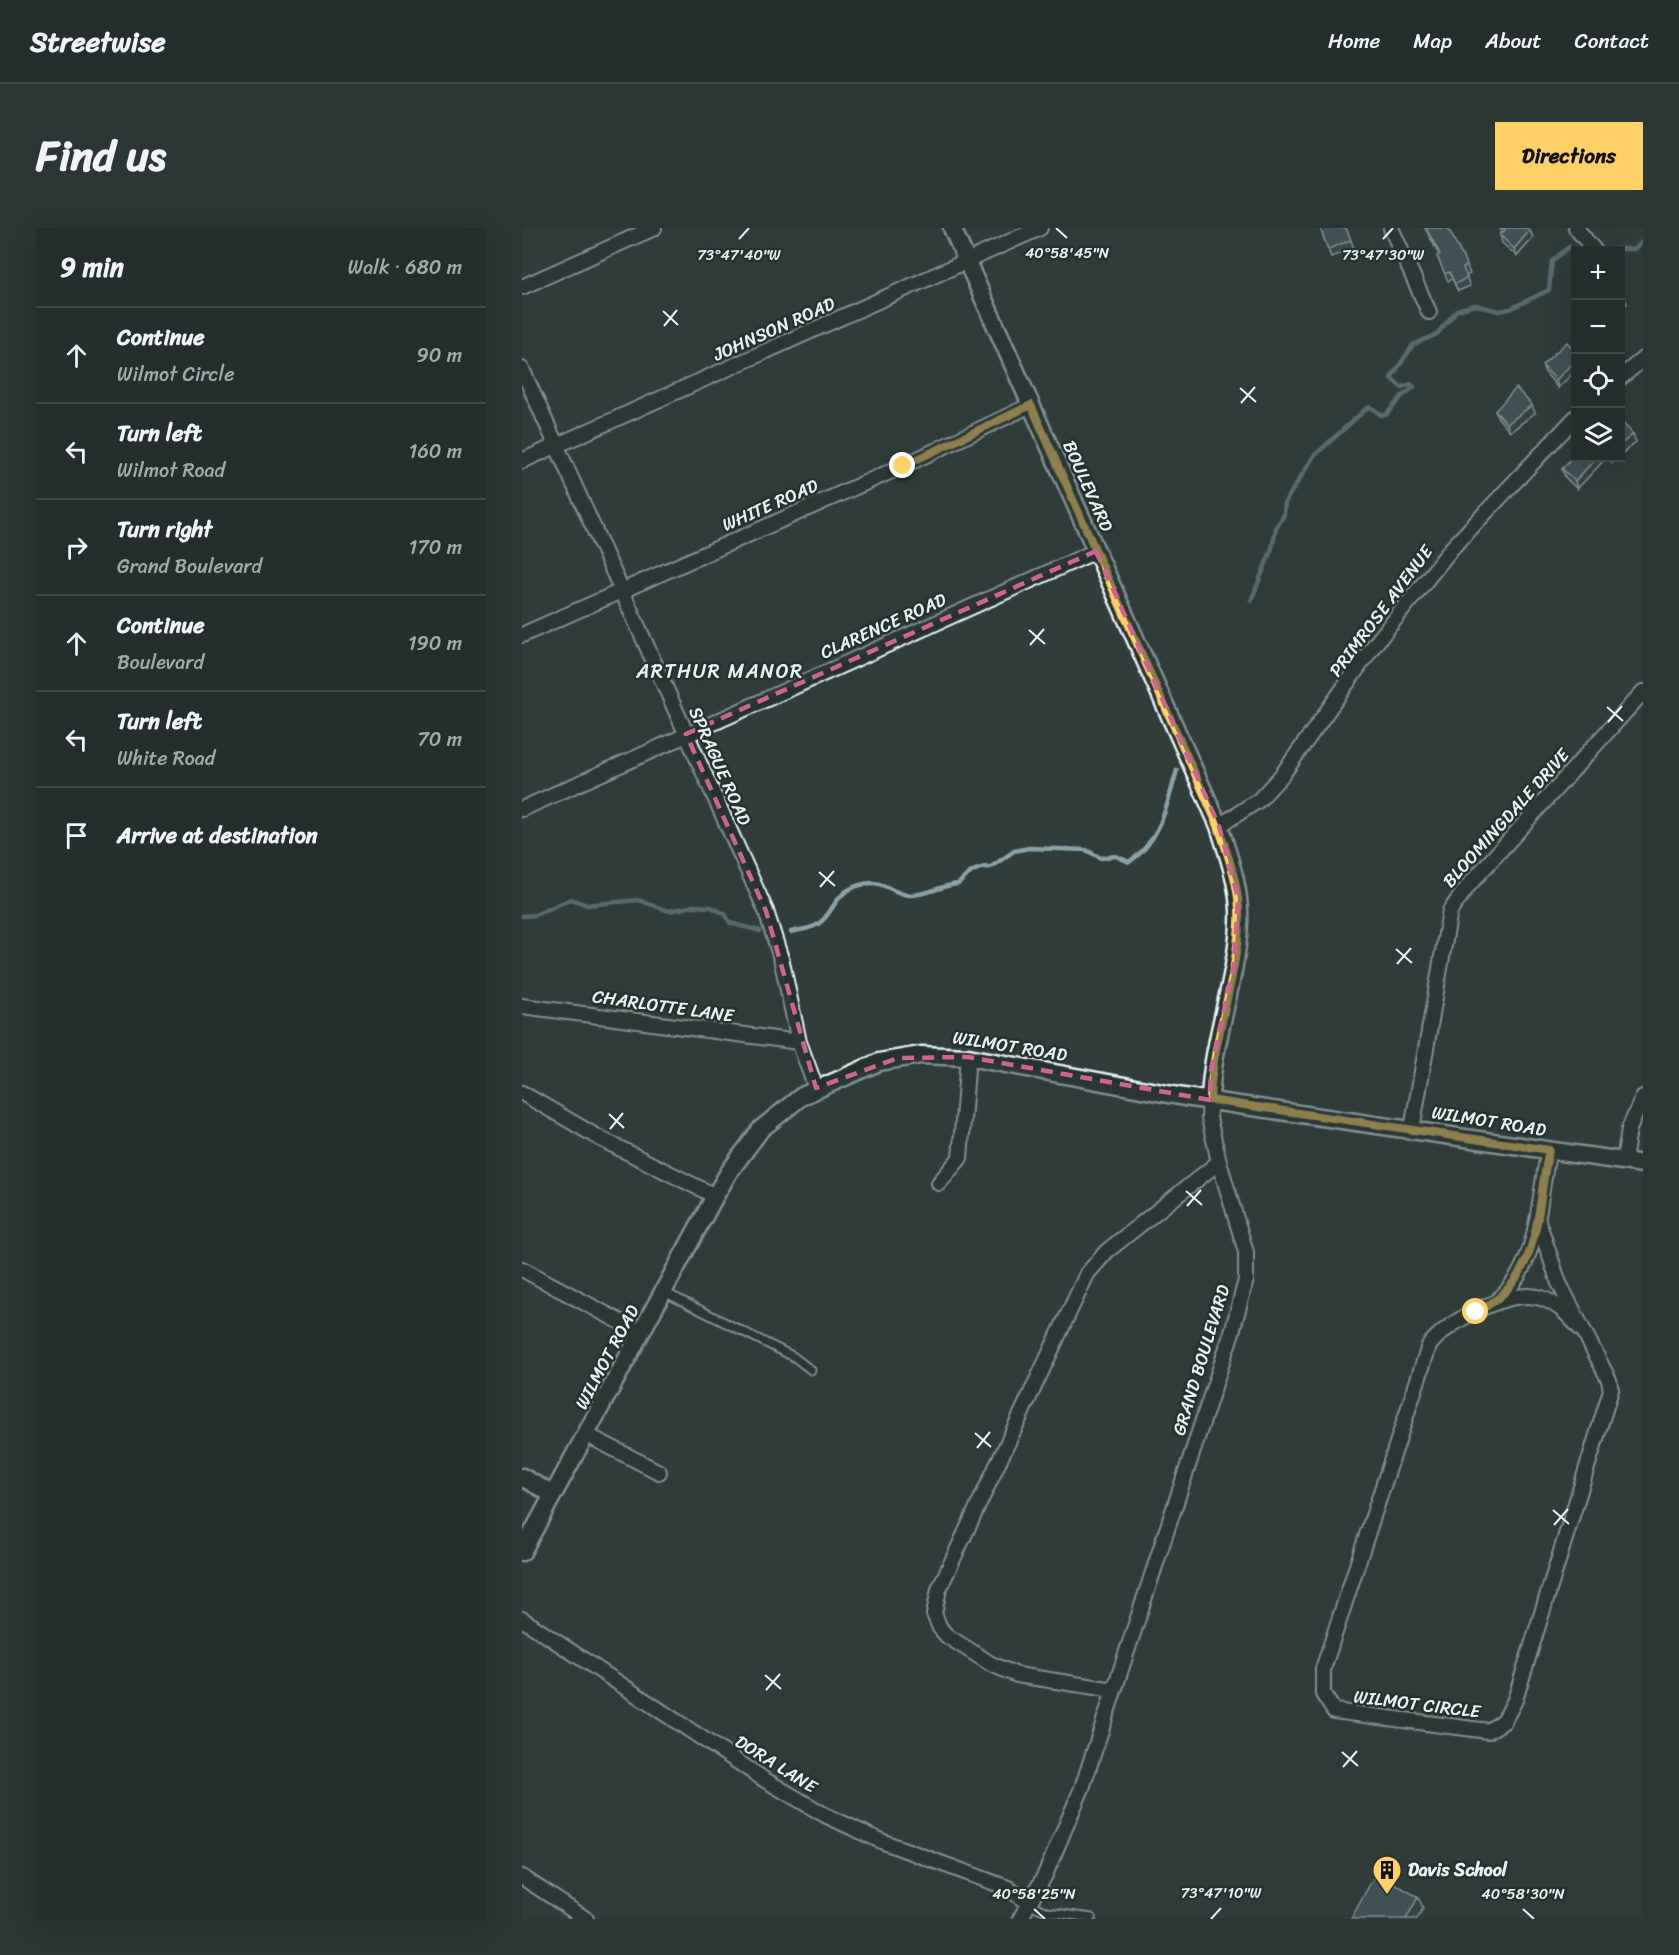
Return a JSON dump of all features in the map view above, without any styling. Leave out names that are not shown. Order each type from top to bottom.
[{"type":"street","points":[[522,287],[654,228]]},
{"type":"street","name":"BOULEVARD","points":[[952,228],[1190,760]]},
{"type":"street","name":"JOHNSON ROAD","points":[[522,461],[1040,228]]},
{"type":"street","points":[[1391,228],[1429,312]]},
{"type":"street","points":[[1576,228],[1591,246]]},
{"type":"street","points":[[1625,374],[1643,358]]},
{"type":"street","name":"SPRAGUE ROAD","points":[[522,369],[766,911],[782,962],[799,1042],[816,1088]]},
{"type":"street","name":"WHITE ROAD","points":[[522,635],[903,466],[1031,405]]},
{"type":"street","name":"PRIMROSE AVENUE","points":[[1218,826],[1259,800],[1282,775],[1372,648],[1452,548],[1571,421]]},
{"type":"street","name":"CLARENCE ROAD","points":[[522,809],[1096,551]]},
{"type":"street","name":"BLOOMINGDALE DRIVE","points":[[1412,1129],[1450,911],[1468,886],[1643,692]]},
{"type":"street","name":"GRAND BOULEVARD","points":[[1020,1919],[1045,1875],[1083,1788],[1232,1332],[1246,1280],[1246,1252],[1209,1119],[1211,1070],[1230,990],[1239,924],[1233,875],[1218,826],[1190,760]]},
{"type":"street","name":"CHARLOTTE LANE","points":[[522,1006],[799,1042]]},
{"type":"street","name":"WILMOT ROAD","points":[[522,1552],[729,1172],[761,1129],[786,1107],[816,1088],[861,1069],[898,1058],[921,1055],[968,1057],[1210,1100],[1643,1164]]},
{"type":"street","points":[[939,1183],[960,1158],[968,1057]]},
{"type":"street","points":[[522,1093],[601,1139],[715,1196]]},
{"type":"street","points":[[1624,1161],[1629,1129],[1643,1096]]},
{"type":"street","name":"WILMOT CIRCLE","points":[[1493,1304],[1519,1276],[1538,1221],[1549,1150]]},
{"type":"street","points":[[1114,1690],[1017,1675],[996,1667],[947,1636],[937,1622],[934,1607],[939,1589],[1087,1274],[1107,1251],[1220,1162]]},
{"type":"street","name":"WILMOT CIRCLE","points":[[1538,1221],[1559,1283],[1609,1380],[1611,1398],[1510,1713],[1504,1721],[1488,1731],[1334,1711],[1323,1694],[1323,1669],[1429,1346],[1441,1331],[1493,1304],[1521,1296],[1541,1297],[1562,1308],[1581,1329]]},
{"type":"street","points":[[522,1269],[641,1334]]},
{"type":"street","points":[[587,1436],[659,1472]]},
{"type":"street","points":[[522,1477],[552,1494]]},
{"type":"street","name":"DORA LANE","points":[[522,1619],[765,1780],[825,1815],[913,1854],[1008,1888],[1029,1904]]},
{"type":"street","points":[[522,1877],[586,1919]]},
{"type":"lane","points":[[664,1292],[794,1357],[811,1370]]},
{"type":"lane","points":[[1029,1904],[1048,1912],[1092,1918]]},
{"type":"highlighted area","points":[[1096,551],[1219,826],[1238,898],[1234,965],[1211,1070],[1210,1100],[968,1057],[898,1058],[816,1088],[766,911],[686,734]]},
{"type":"building","points":[[1320,228],[1346,228],[1351,240],[1328,249]]},
{"type":"building","points":[[1426,228],[1448,228],[1467,266],[1463,268],[1467,278],[1455,284],[1449,272],[1445,274],[1437,256],[1440,254]]},
{"type":"building","points":[[1503,228],[1528,228],[1530,230],[1514,249],[1500,235],[1505,230]]},
{"type":"building","points":[[1567,342],[1571,346],[1571,364],[1556,380],[1542,365]]},
{"type":"building","points":[[1516,388],[1532,405],[1507,424],[1495,411]]},
{"type":"building","points":[[1625,425],[1633,434],[1625,441]]},
{"type":"building","points":[[1571,459],[1571,462],[1592,462],[1575,481],[1562,469]]},
{"type":"building","points":[[1376,1873],[1418,1897],[1406,1919],[1351,1919]]},
{"type":"waterway","points":[[1625,249],[1635,249],[1643,241]]},
{"type":"waterway","points":[[1251,601],[1272,548],[1276,528],[1284,515],[1285,502],[1314,456],[1367,408],[1371,407],[1381,415],[1386,415],[1402,396],[1414,387],[1411,384],[1401,387],[1391,378],[1413,345],[1437,334],[1457,310],[1475,305],[1499,311],[1510,309],[1549,290],[1552,261],[1569,247]]},
{"type":"waterway","points":[[791,932],[818,924],[843,894],[857,886],[874,883],[902,894],[922,894],[958,884],[973,871],[991,867],[1014,851],[1029,848],[1086,850],[1101,858],[1116,856],[1129,862],[1149,844],[1156,833],[1166,809],[1177,770]]},
{"type":"waterway","points":[[522,916],[535,915],[571,899],[587,905],[638,900],[669,911],[694,906],[711,907],[725,914],[730,923],[760,931]]},
{"type":"place","name":"Davis School","points":[[1387,1896]]},
{"type":"district","name":"ARTHUR MANOR","points":[[720,671]]},
{"type":"route","points":[[903,466],[1031,405],[1218,826],[1231,864],[1238,898],[1239,924],[1230,990],[1211,1070],[1210,1100],[1549,1150],[1538,1221],[1525,1265],[1511,1288],[1493,1304],[1476,1312]]}]
